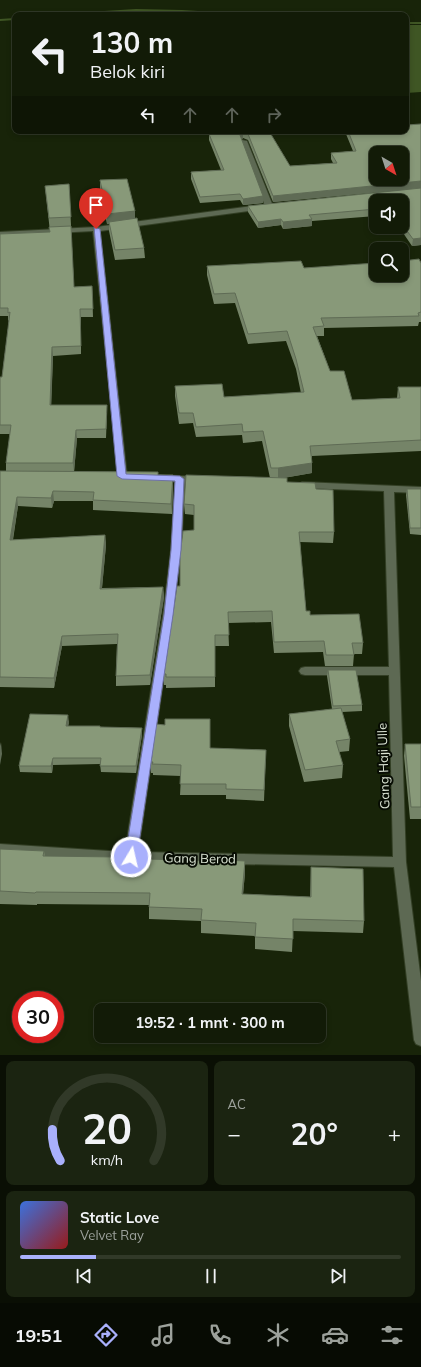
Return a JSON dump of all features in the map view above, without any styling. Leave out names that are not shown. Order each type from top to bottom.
[{"type":"street","points":[[0,234],[96,229],[272,206],[244,141]]},
{"type":"street","points":[[96,229],[121,476]]},
{"type":"street","points":[[151,478],[211,480]]},
{"type":"street","points":[[131,857],[168,615],[176,550],[180,479]]},
{"type":"street","points":[[288,484],[421,490]]},
{"type":"street","name":"Gang Haji Ulle","points":[[390,489],[400,862],[421,1040]]},
{"type":"street","points":[[305,671],[395,671]]},
{"type":"street","name":"Gang Berod","points":[[0,848],[131,857],[400,862]]},
{"type":"shaded area","points":[[409,25],[421,25],[421,92],[409,93]]},
{"type":"building","points":[[421,124],[421,181],[409,182],[409,146],[369,146],[369,186],[372,186],[273,196],[248,134],[271,134],[290,166],[337,163],[331,153],[356,151],[349,134],[409,134],[409,125]]},
{"type":"building","points":[[209,134],[241,134],[263,196],[243,199],[240,194],[200,197],[191,172],[224,170]]},
{"type":"building","points":[[127,179],[135,211],[107,214],[100,180]]},
{"type":"building","points":[[69,184],[71,217],[49,218],[45,186]]},
{"type":"building","points":[[421,188],[421,238],[413,239],[409,234],[409,194],[369,194],[369,210],[309,215],[312,219],[283,222],[281,219],[258,222],[248,206]]},
{"type":"building","points":[[137,218],[144,248],[115,250],[109,222]]},
{"type":"building","points":[[71,226],[74,287],[92,286],[93,309],[80,309],[81,346],[52,347],[50,405],[107,405],[106,429],[76,430],[73,463],[6,463],[11,425],[0,425],[0,377],[2,377],[10,312],[8,313],[8,308],[0,308],[0,234],[50,232],[49,227]]},
{"type":"building","points":[[419,259],[421,263],[421,312],[418,313],[419,316],[321,318],[324,326],[313,327],[330,371],[344,371],[352,400],[400,398],[398,387],[421,387],[421,440],[310,446],[312,463],[271,468],[263,431],[243,432],[242,424],[196,427],[193,413],[179,413],[175,386],[222,384],[224,397],[304,392],[287,331],[248,334],[235,293],[214,294],[207,266],[301,261],[304,268],[369,263],[369,282],[409,282],[409,260]]},
{"type":"building","points":[[0,471],[158,472],[158,475],[173,475],[171,504],[93,500],[94,492],[53,491],[51,498],[17,497],[10,540],[105,535],[100,589],[163,587],[150,675],[116,676],[118,634],[62,636],[54,678],[0,677]]},
{"type":"building","points":[[186,475],[287,478],[287,482],[315,483],[316,489],[333,490],[334,532],[299,532],[306,611],[310,611],[310,615],[359,614],[363,643],[352,643],[354,655],[326,655],[324,641],[274,642],[272,611],[228,612],[229,635],[215,635],[215,677],[166,677],[166,674],[164,674],[177,586],[180,586],[180,556],[183,531],[194,530],[194,505],[184,504]]},
{"type":"building","points":[[407,489],[421,489],[421,528],[410,528]]},
{"type":"building","points":[[328,670],[356,670],[362,705],[333,706]]},
{"type":"building","points":[[341,708],[350,739],[336,741],[343,765],[305,770],[289,714]]},
{"type":"building","points":[[30,714],[68,715],[66,726],[142,728],[136,766],[100,766],[101,758],[53,758],[51,766],[19,766]]},
{"type":"building","points":[[165,719],[210,719],[210,748],[266,750],[264,790],[226,789],[226,784],[180,784],[181,765],[152,764],[156,724],[165,725]]},
{"type":"building","points":[[405,744],[421,744],[421,807],[411,807]]},
{"type":"building","points":[[0,849],[44,851],[43,856],[245,861],[242,894],[311,897],[311,867],[363,869],[364,921],[293,919],[293,939],[255,937],[256,923],[201,920],[202,909],[149,907],[150,893],[35,893],[0,891]]},
{"type":"waterway","points":[[104,12],[136,10],[198,12]]},
{"type":"waterway","points":[[0,20],[12,19]]},
{"type":"waterway","points":[[409,23],[421,23]]},
{"type":"route","points":[[96,229],[122,476],[180,479],[176,550],[168,615],[131,857]]}]
